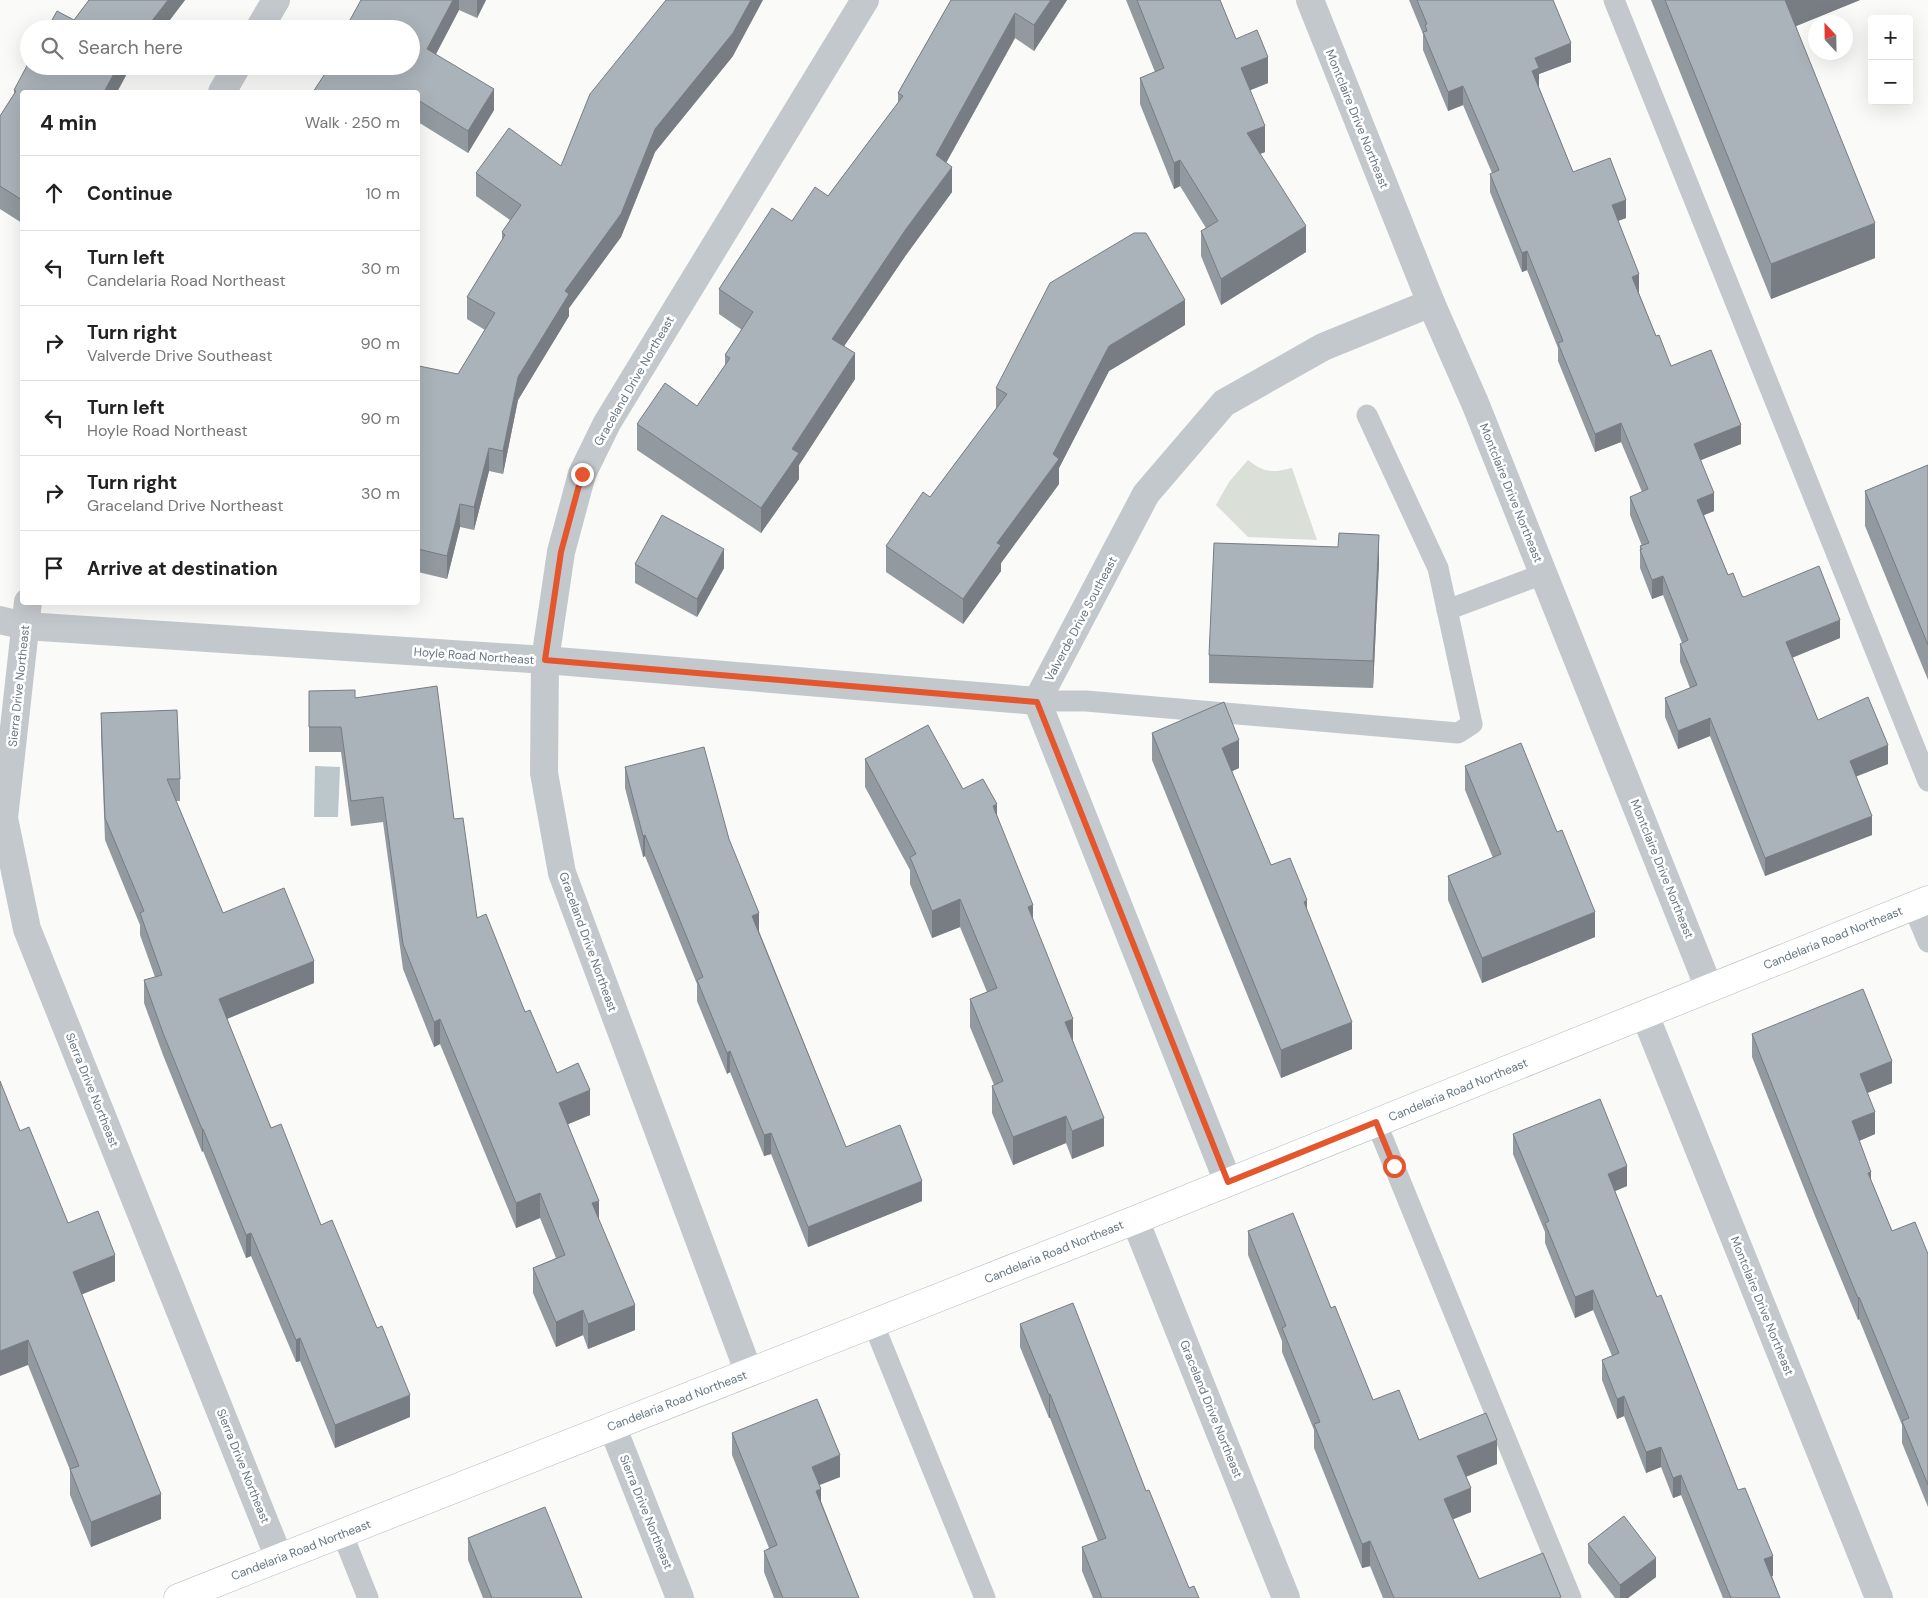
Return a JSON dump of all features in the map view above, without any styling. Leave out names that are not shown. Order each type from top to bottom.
[{"type":"main road","name":"Candelaria Road Northeast","points":[[178,1598],[1135,1220],[1921,903]]},
{"type":"street","points":[[264,20],[276,0]]},
{"type":"street","name":"Graceland Drive Northeast","points":[[749,1373],[562,873],[544,773],[545,660],[561,552],[582,474],[607,423],[865,0]]},
{"type":"street","name":"Montclaire Drive Northeast","points":[[1310,0],[1430,303],[1475,403],[1709,988]]},
{"type":"street","points":[[223,90],[232,75]]},
{"type":"street","name":"Valverde Drive Southeast","points":[[1037,702],[1146,494],[1224,402],[1323,347],[1430,303]]},
{"type":"street","name":"Hoyle Road Northeast","points":[[18,616],[1037,702]]},
{"type":"street","name":"Sierra Drive Northeast","points":[[18,616],[4,818],[27,930],[280,1558]]},
{"type":"street","points":[[1037,702],[1228,1182]]},
{"type":"street","name":"Montclaire Drive Northeast","points":[[1644,1015],[1879,1598]]},
{"type":"street","name":"Graceland Drive Northeast","points":[[1135,1220],[1286,1598]]},
{"type":"street","name":"Sierra Drive Northeast","points":[[612,1426],[680,1598]]},
{"type":"lane","points":[[1614,0],[1928,782]]},
{"type":"lane","points":[[1037,702],[1086,701],[1458,732],[1472,724],[1438,568],[1367,415]]},
{"type":"lane","points":[[1446,610],[1543,574]]},
{"type":"lane","points":[[1921,903],[1928,942]]},
{"type":"lane","points":[[1376,1122],[1571,1598]]},
{"type":"lane","points":[[873,1323],[985,1598]]},
{"type":"lane","points":[[342,1533],[368,1598]]},
{"type":"shaded area","points":[[1248,460],[1268,471],[1292,468],[1317,540],[1248,537],[1216,505],[1229,482]]},
{"type":"shaded area","points":[[315,766],[340,767],[338,817],[314,817]]},
{"type":"building","points":[[89,0],[168,0],[153,20],[74,20]]},
{"type":"building","points":[[361,0],[453,0],[427,49],[494,89],[468,131],[420,101],[420,90],[314,90],[324,75],[420,75],[420,20],[350,20]]},
{"type":"building","points":[[666,0],[751,0],[733,33],[655,129],[621,214],[565,291],[569,294],[518,377],[503,451],[489,448],[474,507],[460,504],[447,556],[420,549],[420,366],[458,374],[495,313],[467,297],[505,235],[502,232],[521,205],[476,173],[509,128],[561,166],[590,94]]},
{"type":"building","points":[[951,0],[1051,0],[1034,25],[1015,13],[936,155],[952,167],[906,229],[832,339],[855,353],[792,449],[799,453],[761,508],[637,424],[665,383],[697,406],[730,358],[725,355],[753,312],[719,289],[772,208],[792,221],[815,187],[828,196],[903,96],[898,93]]},
{"type":"building","points":[[1137,0],[1220,0],[1236,39],[1257,30],[1268,57],[1241,68],[1265,126],[1247,133],[1306,226],[1221,279],[1201,231],[1218,221],[1180,160],[1174,163],[1140,78],[1164,68]]},
{"type":"building","points":[[1417,0],[1553,0],[1571,43],[1535,58],[1539,68],[1532,71],[1573,172],[1610,158],[1626,200],[1612,205],[1639,274],[1632,277],[1656,336],[1659,335],[1671,366],[1711,350],[1741,425],[1694,444],[1714,493],[1697,500],[1728,575],[1733,573],[1742,596],[1744,597],[1819,566],[1840,620],[1786,642],[1818,720],[1868,697],[1888,745],[1850,761],[1872,816],[1765,858],[1710,718],[1678,731],[1665,698],[1697,685],[1680,644],[1688,640],[1663,576],[1652,580],[1640,550],[1642,549],[1640,546],[1649,543],[1630,497],[1648,489],[1621,423],[1595,434],[1558,343],[1563,341],[1527,251],[1522,253],[1490,174],[1499,170],[1463,86],[1448,92],[1423,32],[1427,31],[1425,25],[1427,24]]},
{"type":"building","points":[[1665,0],[1785,0],[1875,223],[1771,264]]},
{"type":"building","points":[[57,11],[74,20],[52,20]]},
{"type":"building","points":[[22,75],[113,75],[105,90],[20,90],[20,199],[0,186],[0,116],[16,91],[14,90]]},
{"type":"building","points":[[1134,233],[1146,233],[1185,300],[1109,346],[1053,454],[1059,459],[997,543],[1001,545],[963,599],[886,546],[923,492],[930,497],[1007,394],[996,388],[1050,283]]},
{"type":"building","points":[[1928,465],[1928,645],[1865,491]]},
{"type":"building","points":[[662,515],[724,549],[697,599],[635,564]]},
{"type":"building","points":[[1339,533],[1379,535],[1373,661],[1209,655],[1214,543],[1338,547]]},
{"type":"building","points":[[437,686],[454,819],[463,818],[477,918],[486,914],[525,1012],[530,1010],[557,1073],[578,1063],[590,1090],[559,1103],[599,1201],[592,1203],[635,1305],[588,1324],[583,1310],[556,1322],[533,1268],[565,1255],[540,1193],[516,1203],[440,1019],[434,1022],[403,944],[383,797],[351,801],[341,727],[309,727],[309,691],[355,690],[355,698]]},
{"type":"building","points":[[1224,702],[1239,740],[1222,748],[1271,865],[1290,858],[1307,900],[1304,902],[1352,1022],[1281,1050],[1152,733]]},
{"type":"building","points":[[177,710],[180,779],[167,779],[223,913],[284,888],[314,961],[219,999],[271,1128],[281,1124],[321,1225],[332,1220],[377,1328],[382,1326],[410,1395],[335,1425],[300,1338],[296,1340],[251,1233],[246,1235],[163,1033],[144,980],[162,975],[140,913],[144,911],[105,818],[101,713]]},
{"type":"building","points":[[928,725],[963,789],[983,779],[997,804],[993,806],[1033,905],[1028,907],[1073,1019],[1065,1022],[1104,1118],[1072,1131],[1066,1116],[1013,1137],[992,1086],[1003,1081],[970,999],[997,988],[960,899],[932,911],[910,857],[916,854],[865,759]]},
{"type":"building","points":[[1521,743],[1557,832],[1562,830],[1595,912],[1482,958],[1448,876],[1501,854],[1465,766]]},
{"type":"building","points":[[704,747],[729,839],[759,913],[752,916],[846,1147],[900,1125],[922,1181],[808,1227],[771,1133],[764,1135],[730,1051],[727,1053],[697,980],[703,977],[645,835],[643,836],[625,767]]},
{"type":"building","points":[[1863,989],[1892,1061],[1860,1074],[1875,1112],[1852,1121],[1871,1172],[1868,1173],[1892,1231],[1915,1222],[1928,1254],[1928,1485],[1902,1421],[1909,1418],[1815,1194],[1752,1034]]},
{"type":"building","points":[[0,1081],[20,1131],[29,1127],[68,1223],[98,1211],[115,1255],[73,1272],[161,1494],[91,1522],[70,1469],[79,1466],[28,1340],[0,1351]]},
{"type":"building","points":[[1600,1099],[1627,1166],[1608,1174],[1657,1297],[1661,1295],[1738,1490],[1745,1488],[1773,1556],[1764,1559],[1780,1598],[1731,1598],[1681,1475],[1673,1478],[1661,1447],[1646,1452],[1624,1396],[1617,1399],[1602,1360],[1619,1353],[1593,1290],[1575,1297],[1545,1223],[1549,1221],[1513,1134]]},
{"type":"building","points":[[1293,1213],[1331,1308],[1335,1306],[1373,1400],[1399,1390],[1419,1440],[1486,1413],[1497,1440],[1457,1456],[1471,1488],[1444,1499],[1479,1579],[1543,1553],[1561,1597],[1394,1598],[1370,1541],[1362,1544],[1314,1424],[1320,1422],[1282,1328],[1286,1326],[1248,1231]]},
{"type":"building","points":[[1073,1303],[1146,1491],[1149,1490],[1189,1588],[1194,1586],[1199,1598],[1102,1598],[1082,1547],[1106,1538],[1050,1394],[1020,1324]]},
{"type":"building","points":[[817,1399],[840,1455],[812,1467],[821,1489],[816,1491],[859,1598],[783,1598],[764,1551],[777,1545],[732,1433]]},
{"type":"building","points":[[545,1507],[582,1598],[492,1598],[468,1538]]},
{"type":"building","points":[[1624,1516],[1656,1558],[1620,1585],[1588,1544]]},
{"type":"route","points":[[582,474],[561,552],[545,660],[1037,702],[1207,1125],[1228,1182],[1376,1122],[1394,1166]]}]
